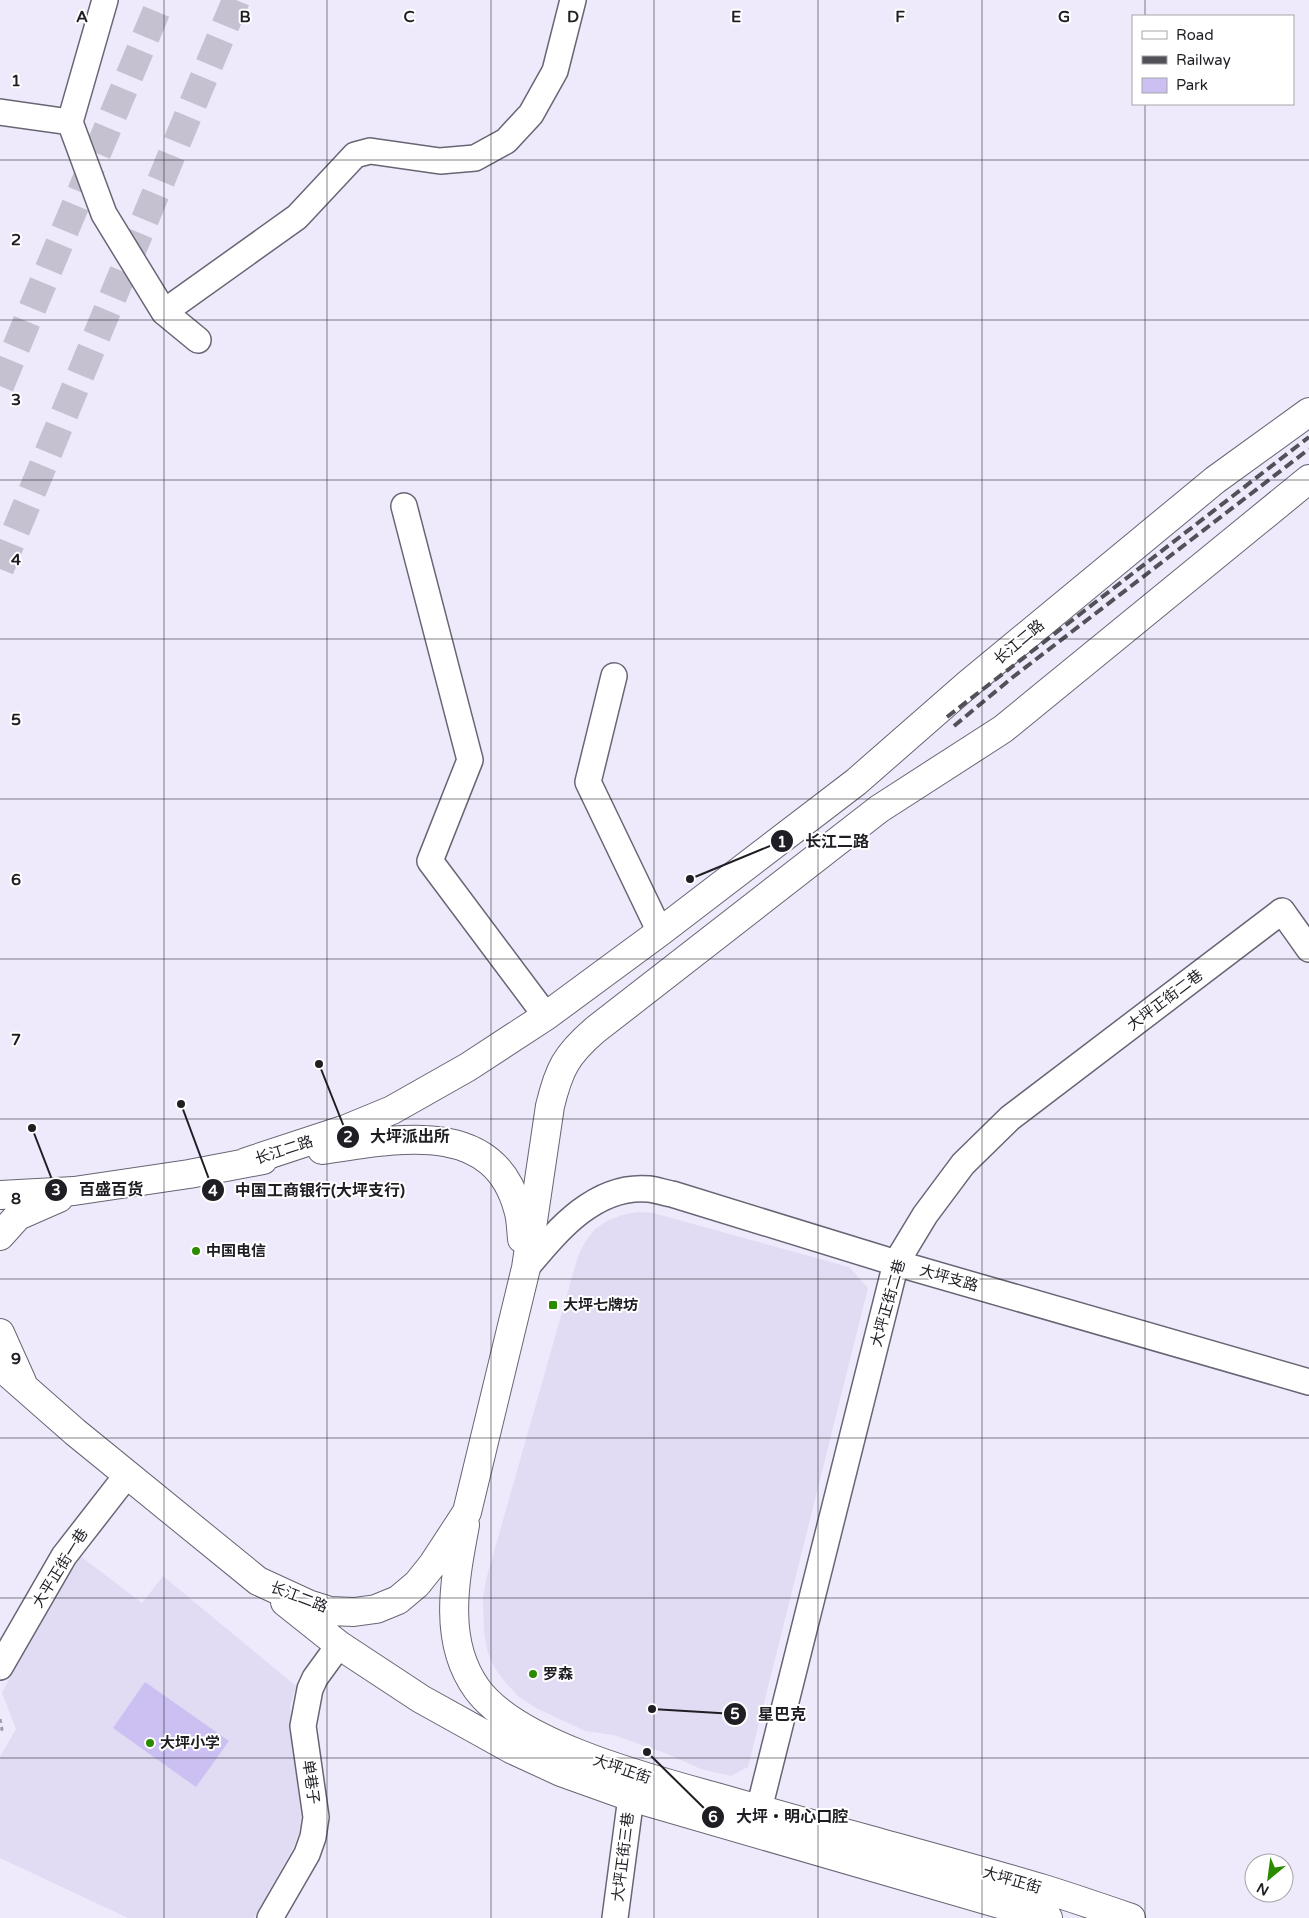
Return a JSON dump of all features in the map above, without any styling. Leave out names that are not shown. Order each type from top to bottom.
[{"type":"main road","name":"长江二路","points":[[246,1162],[346,1129],[392,1110],[468,1067],[546,1016],[660,932],[856,782],[968,684],[1215,480],[1309,412]]},
{"type":"main road","name":"长江二路","points":[[0,1366],[127,1475],[258,1581],[308,1604],[330,1611],[354,1612],[376,1609],[398,1600],[416,1584],[433,1564],[467,1512],[526,1268],[550,1106],[555,1084],[563,1064],[577,1046],[879,809],[1003,729],[1309,479]]},
{"type":"main road","name":"长江二路","points":[[0,1195],[74,1191],[395,1139],[426,1138],[449,1142],[471,1150],[489,1161],[504,1177],[519,1209],[526,1268]]},
{"type":"main road","name":"长江二路","points":[[0,1236],[18,1216],[74,1191]]},
{"type":"main road","name":"长江二路","points":[[0,1333],[25,1387]]},
{"type":"main road","name":"大坪正街","points":[[467,1512],[455,1582],[454,1626],[466,1671],[478,1690],[494,1708],[517,1724],[594,1760],[636,1775],[1045,1889],[1131,1918]]},
{"type":"main road","name":"大坪正街","points":[[258,1581],[339,1645],[420,1698],[511,1749],[561,1772],[631,1797],[1041,1917]]},
{"type":"street","points":[[105,0],[70,122],[104,214],[164,312],[198,340]]},
{"type":"street","points":[[164,312],[297,217],[355,155],[370,151],[440,162],[474,158],[506,142],[531,114],[555,71],[573,0]]},
{"type":"street","points":[[0,112],[70,122]]},
{"type":"street","points":[[404,506],[470,760],[430,861],[546,1016]]},
{"type":"street","points":[[614,676],[588,782],[660,932]]},
{"type":"street","name":"大坪正街二巷","points":[[759,1810],[896,1263],[924,1215],[963,1164],[1010,1118],[1282,911],[1309,949]]},
{"type":"street","name":"大坪支路","points":[[526,1268],[554,1234],[568,1220],[584,1209],[602,1199],[626,1191],[649,1189],[672,1194],[896,1263],[1309,1382]]},
{"type":"street","name":"大平正街一巷","points":[[0,1667],[64,1556],[127,1475]]},
{"type":"street","name":"单巷子","points":[[270,1918],[306,1854],[313,1837],[316,1817],[303,1726],[310,1689],[315,1678],[339,1645]]},
{"type":"street","name":"大坪正街三巷","points":[[615,1918],[631,1797]]},
{"type":"path","points":[[0,1719],[2,1730],[0,1733]]},
{"type":"shaded area","points":[[637,1212],[653,1213],[849,1267],[868,1288],[748,1767],[731,1776],[701,1769],[665,1753],[613,1735],[585,1731],[536,1708],[518,1696],[494,1667],[487,1650],[484,1632],[483,1598],[486,1580],[578,1256],[585,1242],[595,1229],[607,1221]]},
{"type":"shaded area","name":"大坪小学","points":[[75,1552],[142,1603],[163,1576],[296,1686],[290,1707],[301,1816],[299,1833],[293,1848],[254,1918],[128,1918],[0,1858],[0,1757],[16,1729],[2,1693]]},
{"type":"green space","points":[[145,1682],[229,1741],[196,1787],[113,1728]]},
{"type":"tunnel","points":[[0,386],[161,0]]},
{"type":"tunnel","points":[[0,569],[236,0]]},
{"type":"railway","points":[[947,717],[1309,437]]},
{"type":"railway","points":[[954,726],[1013,677],[1309,449]]},
{"type":"place","name":"长江二路","points":[[690,879]]},
{"type":"place","name":"大坪派出所","points":[[319,1064]]},
{"type":"place","name":"中国工商银行(大坪支行)","points":[[181,1104]]},
{"type":"place","name":"百盛百货","points":[[32,1128]]},
{"type":"place","name":"中国电信","points":[[196,1251]]},
{"type":"place","name":"大坪七牌坊","points":[[553,1305]]},
{"type":"place","name":"罗森","points":[[533,1674]]},
{"type":"place","name":"星巴克","points":[[652,1709]]},
{"type":"place","name":"大坪小学","points":[[150,1743]]},
{"type":"place","name":"大坪‧明心口腔","points":[[647,1752]]}]
